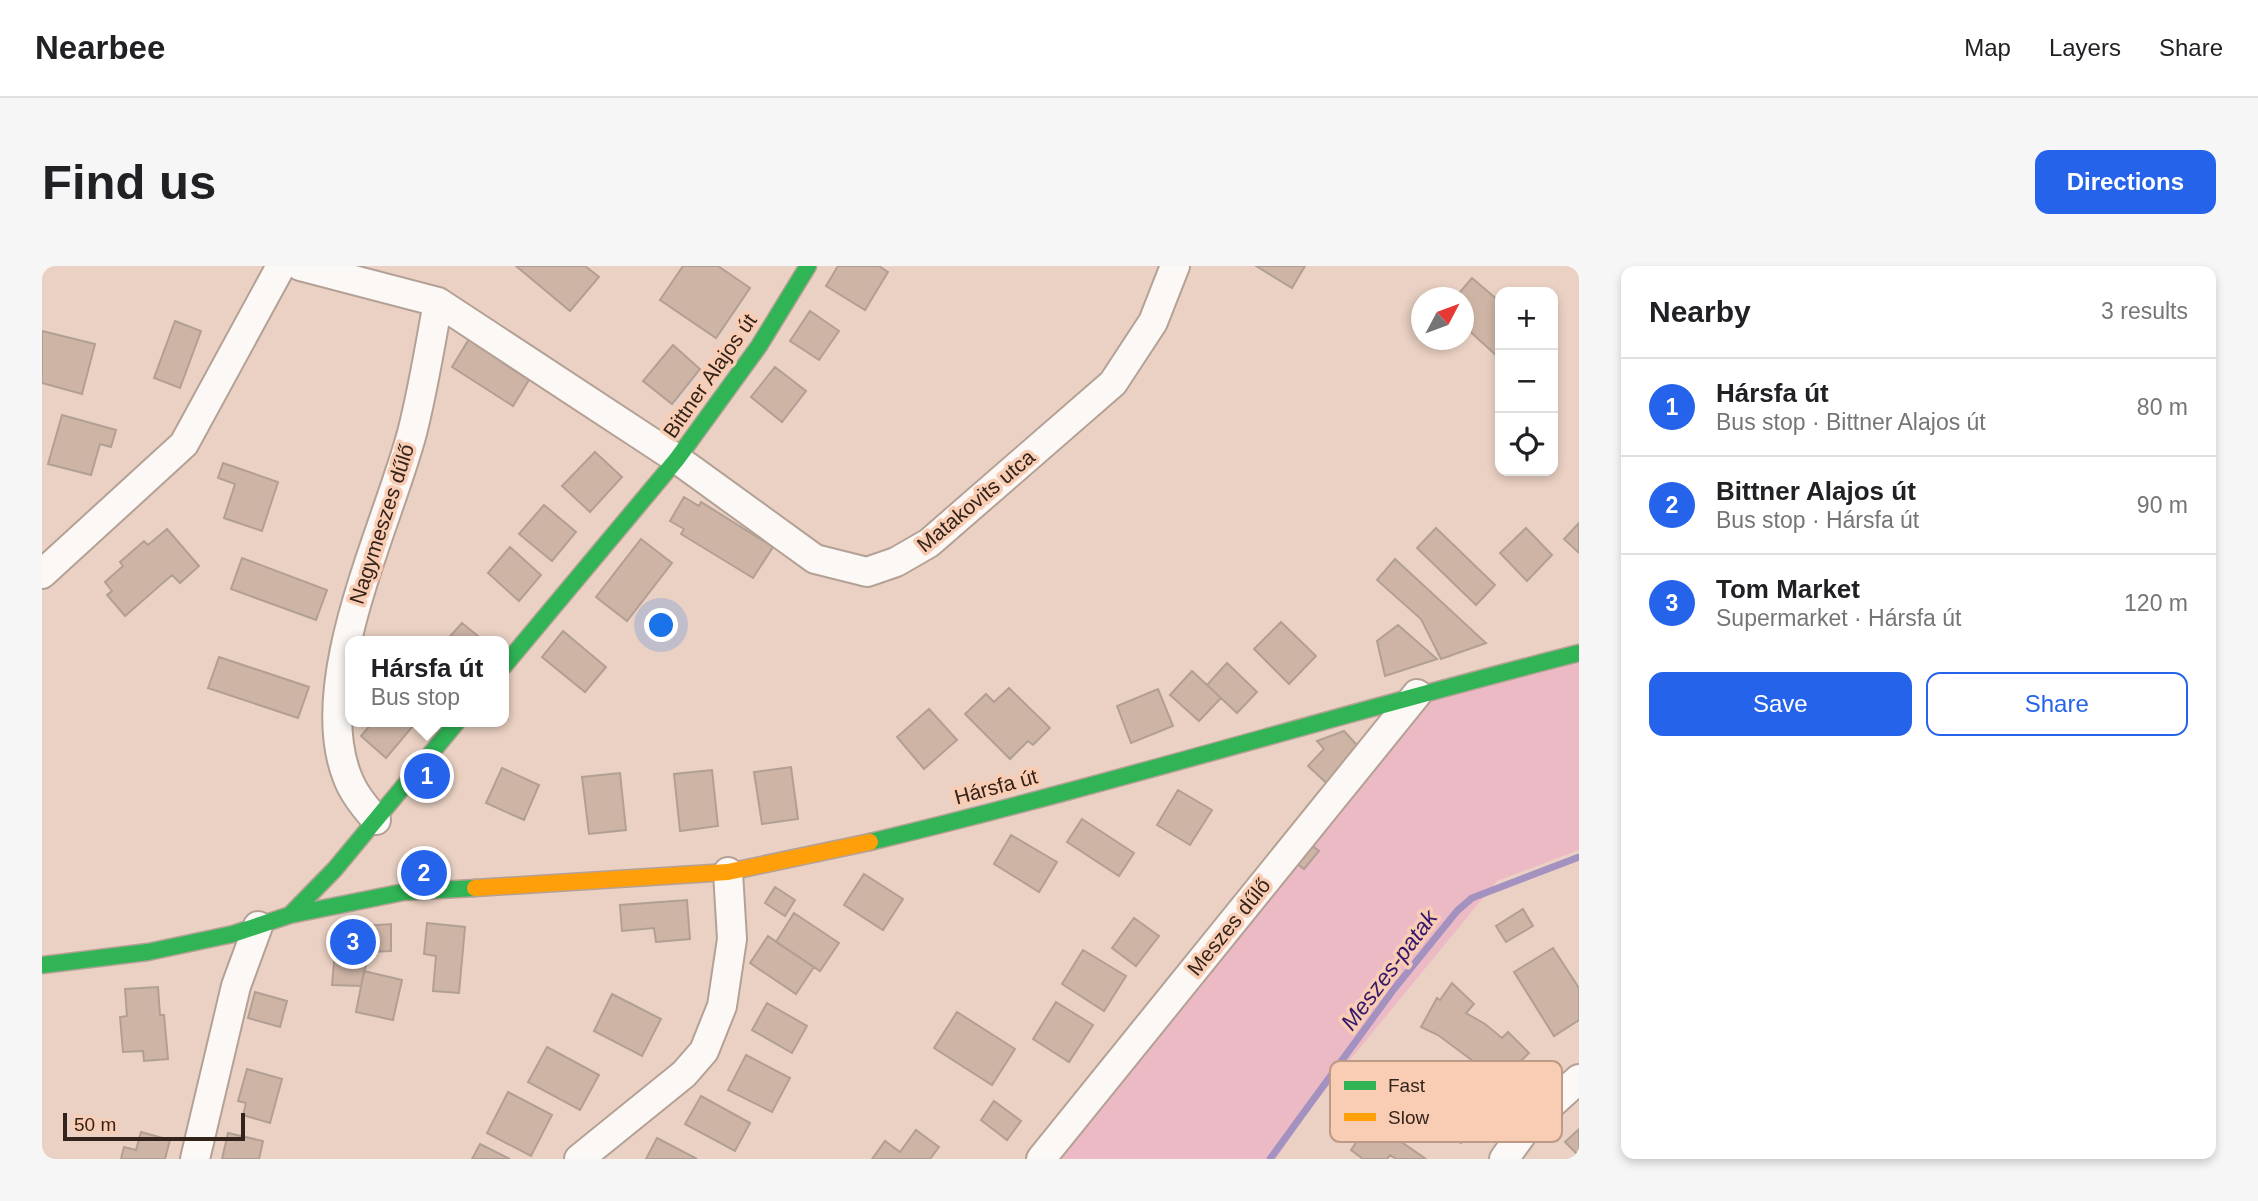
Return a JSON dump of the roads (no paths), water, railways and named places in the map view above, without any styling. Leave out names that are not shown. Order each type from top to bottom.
[{"type":"street","points":[[42,574],[184,444],[281,266]]},
{"type":"street","points":[[300,266],[438,302],[677,459]]},
{"type":"street","name":"Bittner Alajos út","points":[[509,660],[677,459],[759,346],[808,266]]},
{"type":"street","name":"Matakovits utca","points":[[677,459],[815,559],[867,572],[896,562],[929,543],[1113,383],[1153,322],[1175,266]]},
{"type":"street","name":"Nagymeszes dűlő","points":[[348,636],[351,619],[412,432],[438,302]]},
{"type":"street","name":"Hársfa út","points":[[42,965],[148,953],[233,934],[290,915],[404,892],[728,872],[872,842],[1274,736],[1417,694],[1579,653]]},
{"type":"street","name":"Nagymeszes dűlő","points":[[345,655],[338,696],[338,741],[347,777],[359,799],[376,820]]},
{"type":"street","name":"Meszes dűlő","points":[[1041,1159],[1417,694]]},
{"type":"street","points":[[290,915],[335,869],[453,727]]},
{"type":"street","points":[[579,1159],[684,1074],[704,1051],[722,1006],[732,940],[728,872]]},
{"type":"street","points":[[195,1159],[236,986],[258,926]]},
{"type":"street","points":[[1562,1094],[1579,1079]]},
{"type":"street","points":[[1504,1159],[1516,1142]]},
{"type":"waterway","name":"Meszes-patak","points":[[1341,1061],[1394,989],[1457,911],[1472,898],[1579,857]]},
{"type":"waterway","name":"Meszes-patak","points":[[1270,1159],[1330,1077]]},
{"type":"place","name":"Hársfa út","points":[[427,776]]},
{"type":"place","name":"Bittner Alajos út","points":[[424,873]]},
{"type":"place","name":"Tom Market","points":[[353,942]]}]
